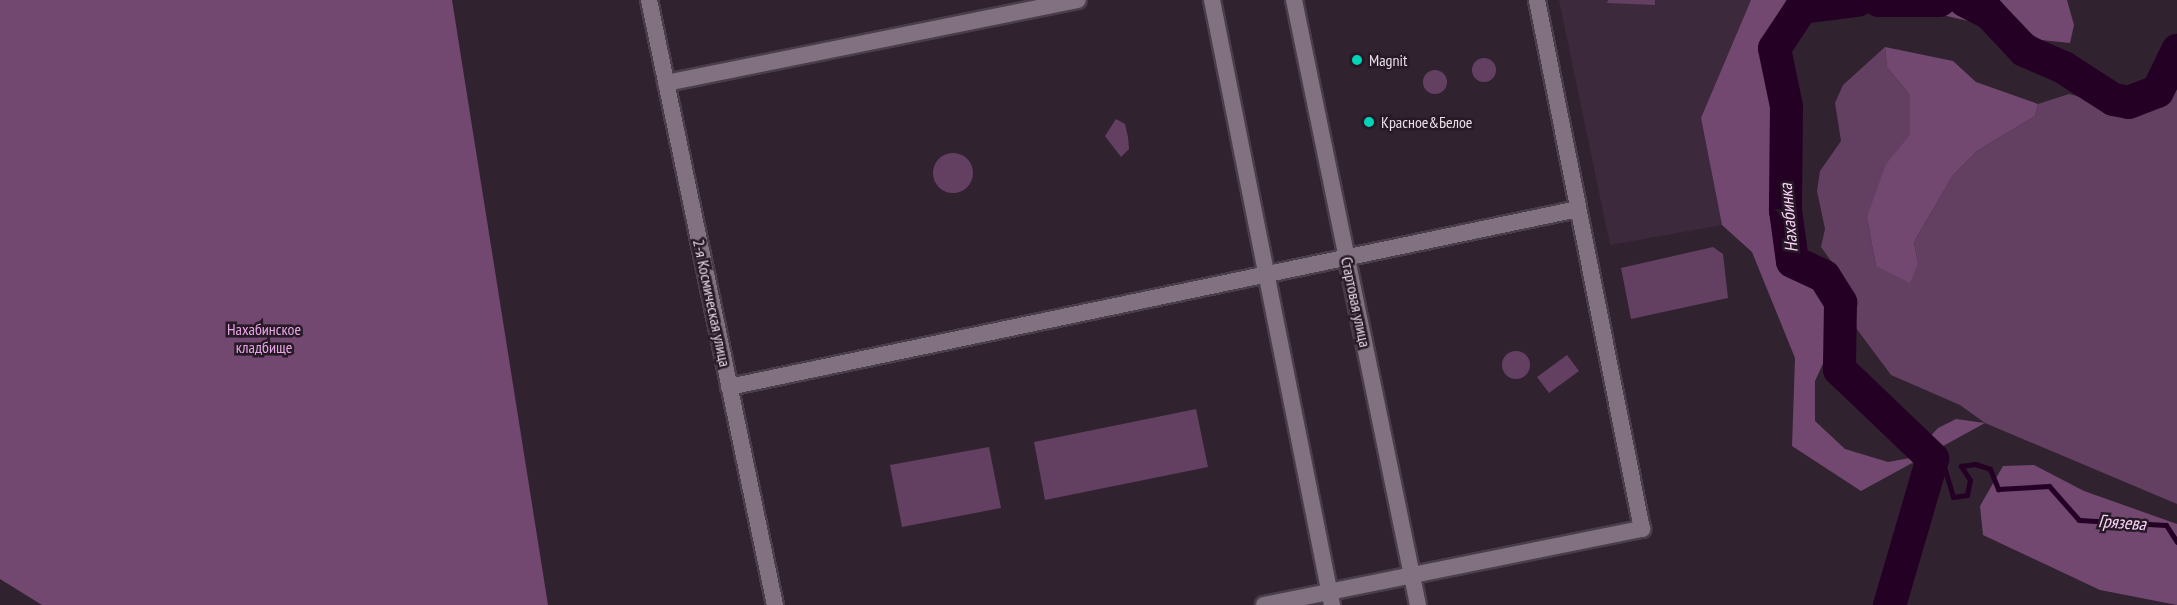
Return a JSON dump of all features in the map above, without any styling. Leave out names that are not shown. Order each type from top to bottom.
[{"type":"street","name":"2-я Космическая улица","points":[[649,0],[776,605]]},
{"type":"street","points":[[666,83],[1078,0]]},
{"type":"street","points":[[1212,0],[1331,598]]},
{"type":"street","name":"Стартовая улица","points":[[1294,0],[1418,605]]},
{"type":"street","points":[[1264,605],[1331,598],[1412,575],[1642,529],[1537,0]]},
{"type":"street","points":[[729,387],[1578,208]]},
{"type":"shaded area","points":[[1559,0],[1751,0],[1701,118],[1722,225],[1610,245]]},
{"type":"shaded area","points":[[1608,0],[1655,0],[1655,5],[1607,3]]},
{"type":"shaded area","points":[[1885,47],[1887,67],[1910,95],[1911,115],[1910,135],[1867,217],[1876,266],[1918,263],[1914,242],[1953,175],[1977,151],[2035,116],[2038,104],[2069,94],[2141,113],[2160,104],[2177,76],[2177,504],[1985,423],[1960,405],[1891,375],[1856,328],[1854,293],[1821,247],[1825,229],[1817,191],[1820,171],[1841,141],[1835,103],[1843,85]]},
{"type":"shaded area","points":[[1484,58],[1489,59],[1495,65],[1495,75],[1489,81],[1484,82],[1479,81],[1473,75],[1472,70],[1473,65],[1479,59]]},
{"type":"shaded area","points":[[1435,70],[1443,74],[1447,82],[1443,90],[1435,94],[1427,90],[1423,82],[1427,74]]},
{"type":"shaded area","points":[[1116,119],[1125,124],[1128,137],[1129,149],[1121,157],[1105,136]]},
{"type":"shaded area","points":[[953,153],[961,154],[967,159],[972,165],[972,181],[967,187],[961,192],[953,193],[945,192],[939,187],[934,181],[933,173],[934,165],[939,159],[945,154]]},
{"type":"shaded area","points":[[1713,247],[1723,254],[1728,298],[1631,319],[1621,268]]},
{"type":"shaded area","points":[[1516,351],[1526,355],[1530,365],[1526,375],[1516,379],[1506,375],[1502,365],[1506,355]]},
{"type":"shaded area","points":[[1567,355],[1579,371],[1549,393],[1537,377]]},
{"type":"shaded area","points":[[1196,409],[1208,467],[1045,500],[1034,442]]},
{"type":"shaded area","points":[[989,447],[1001,508],[902,527],[890,465]]},
{"type":"green space","name":"Нахабинское кладбище","points":[[0,0],[452,0],[548,605],[42,605],[0,579]]},
{"type":"green space","points":[[1751,0],[1876,0],[1814,8],[1781,30],[1774,94],[1793,152],[1784,255],[1827,304],[1833,324],[1832,344],[1815,381],[1815,421],[1845,449],[1888,462],[1910,458],[1938,428],[1956,419],[1985,423],[1861,491],[1792,446],[1795,358],[1752,252],[1722,225],[1701,118]]},
{"type":"green space","points":[[1876,0],[2067,0],[2074,25],[2070,43],[2041,40],[2011,22],[1993,1],[1973,22]]},
{"type":"green space","points":[[1885,47],[1953,61],[1976,82],[2038,104],[2035,116],[1977,151],[1953,175],[1914,242],[1918,263],[1910,283],[1876,266],[1867,217],[1886,164],[1910,135],[1910,95],[1887,67]]},
{"type":"green space","points":[[2034,465],[2084,491],[2177,524],[2177,605],[2100,590],[1983,535],[1980,506],[2003,466]]},
{"type":"waterway","name":"Нахабинка","points":[[1857,0],[1801,7],[1774,48],[1786,106],[1785,210],[1792,261],[1824,276],[1840,302],[1839,369],[1932,458],[1889,605]]},
{"type":"waterway","name":"Нахабинка","points":[[1878,0],[1939,0]]},
{"type":"waterway","name":"Нахабинка","points":[[1964,0],[1989,13],[2024,50],[2063,67],[2113,99],[2128,102],[2157,91],[2177,50]]},
{"type":"waterway","name":"Грязева","points":[[1932,467],[1944,467],[1953,497],[1967,495],[1970,480],[1961,466],[1975,464],[1990,469],[1998,489],[2049,486],[2079,520],[2166,525],[2177,542]]},
{"type":"place","name":"Magnit","points":[[1357,60]]},
{"type":"place","name":"Красное&Белое","points":[[1369,122]]}]
